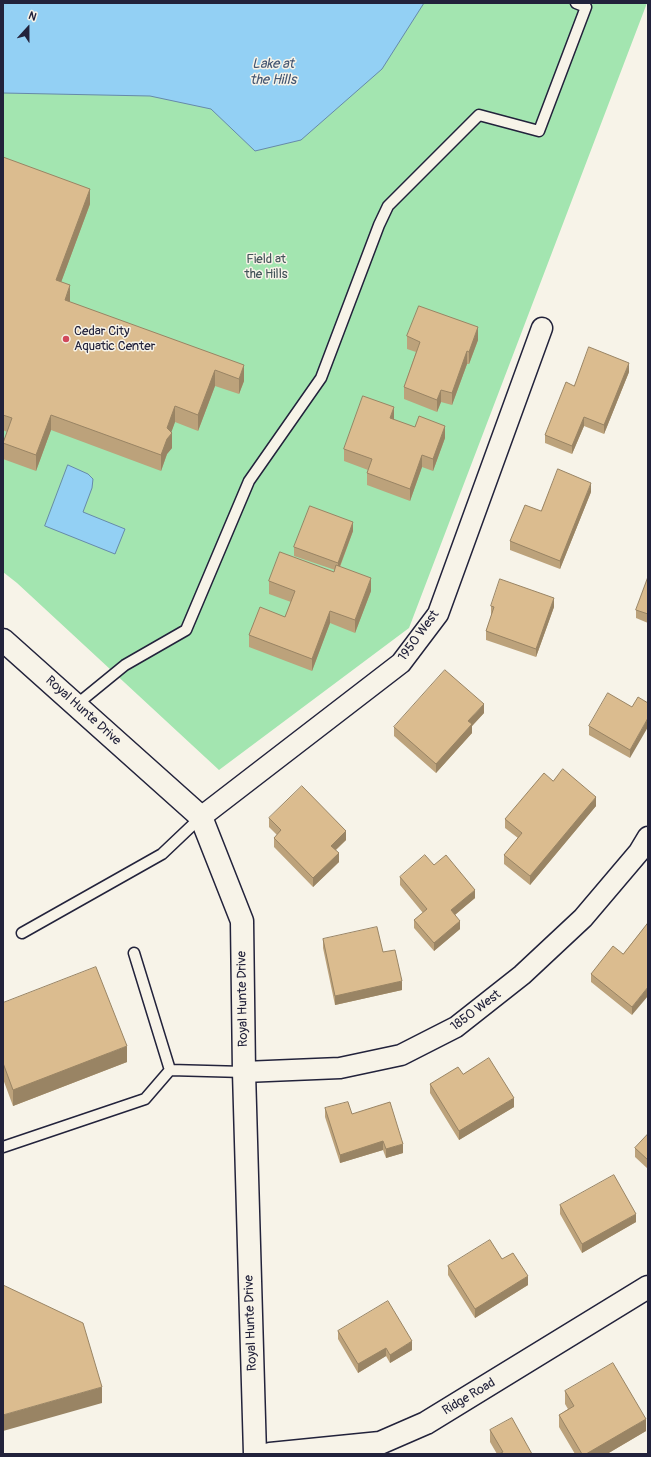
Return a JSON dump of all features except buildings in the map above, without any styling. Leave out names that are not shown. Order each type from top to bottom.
[{"type":"main road","name":"Royal Hunte Drive","points":[[3,640],[201,817],[242,921],[244,1072],[255,1454]]},
{"type":"main road","name":"Ridge Road","points":[[270,1454],[380,1443],[426,1423],[648,1287]]},
{"type":"street","name":"1950 West","points":[[201,817],[401,663],[438,614],[542,328]]},
{"type":"street","name":"1850 West","points":[[244,1072],[340,1068],[401,1055],[456,1027],[522,975],[584,918],[639,852],[648,837]]},
{"type":"lane","points":[[76,705],[125,665],[186,630],[248,481],[321,378],[388,206],[479,115],[539,130],[586,7],[576,3]]},
{"type":"lane","points":[[22,933],[162,854],[201,817]]},
{"type":"lane","points":[[134,953],[170,1070]]},
{"type":"lane","points":[[170,1070],[244,1072]]},
{"type":"lane","points":[[3,1147],[145,1099],[170,1070]]},
{"type":"green space","name":"Field at the Hills","points":[[3,3],[647,3],[409,628],[219,770],[17,583],[3,572]]},
{"type":"water","name":"Lake at the Hills","points":[[3,3],[424,3],[382,69],[301,140],[255,151],[211,109],[150,96],[3,93]]},
{"type":"water","points":[[68,465],[88,474],[93,479],[92,488],[83,512],[125,529],[115,554],[45,526]]},
{"type":"place","name":"Cedar City Aquatic Center","points":[[66,339]]}]
